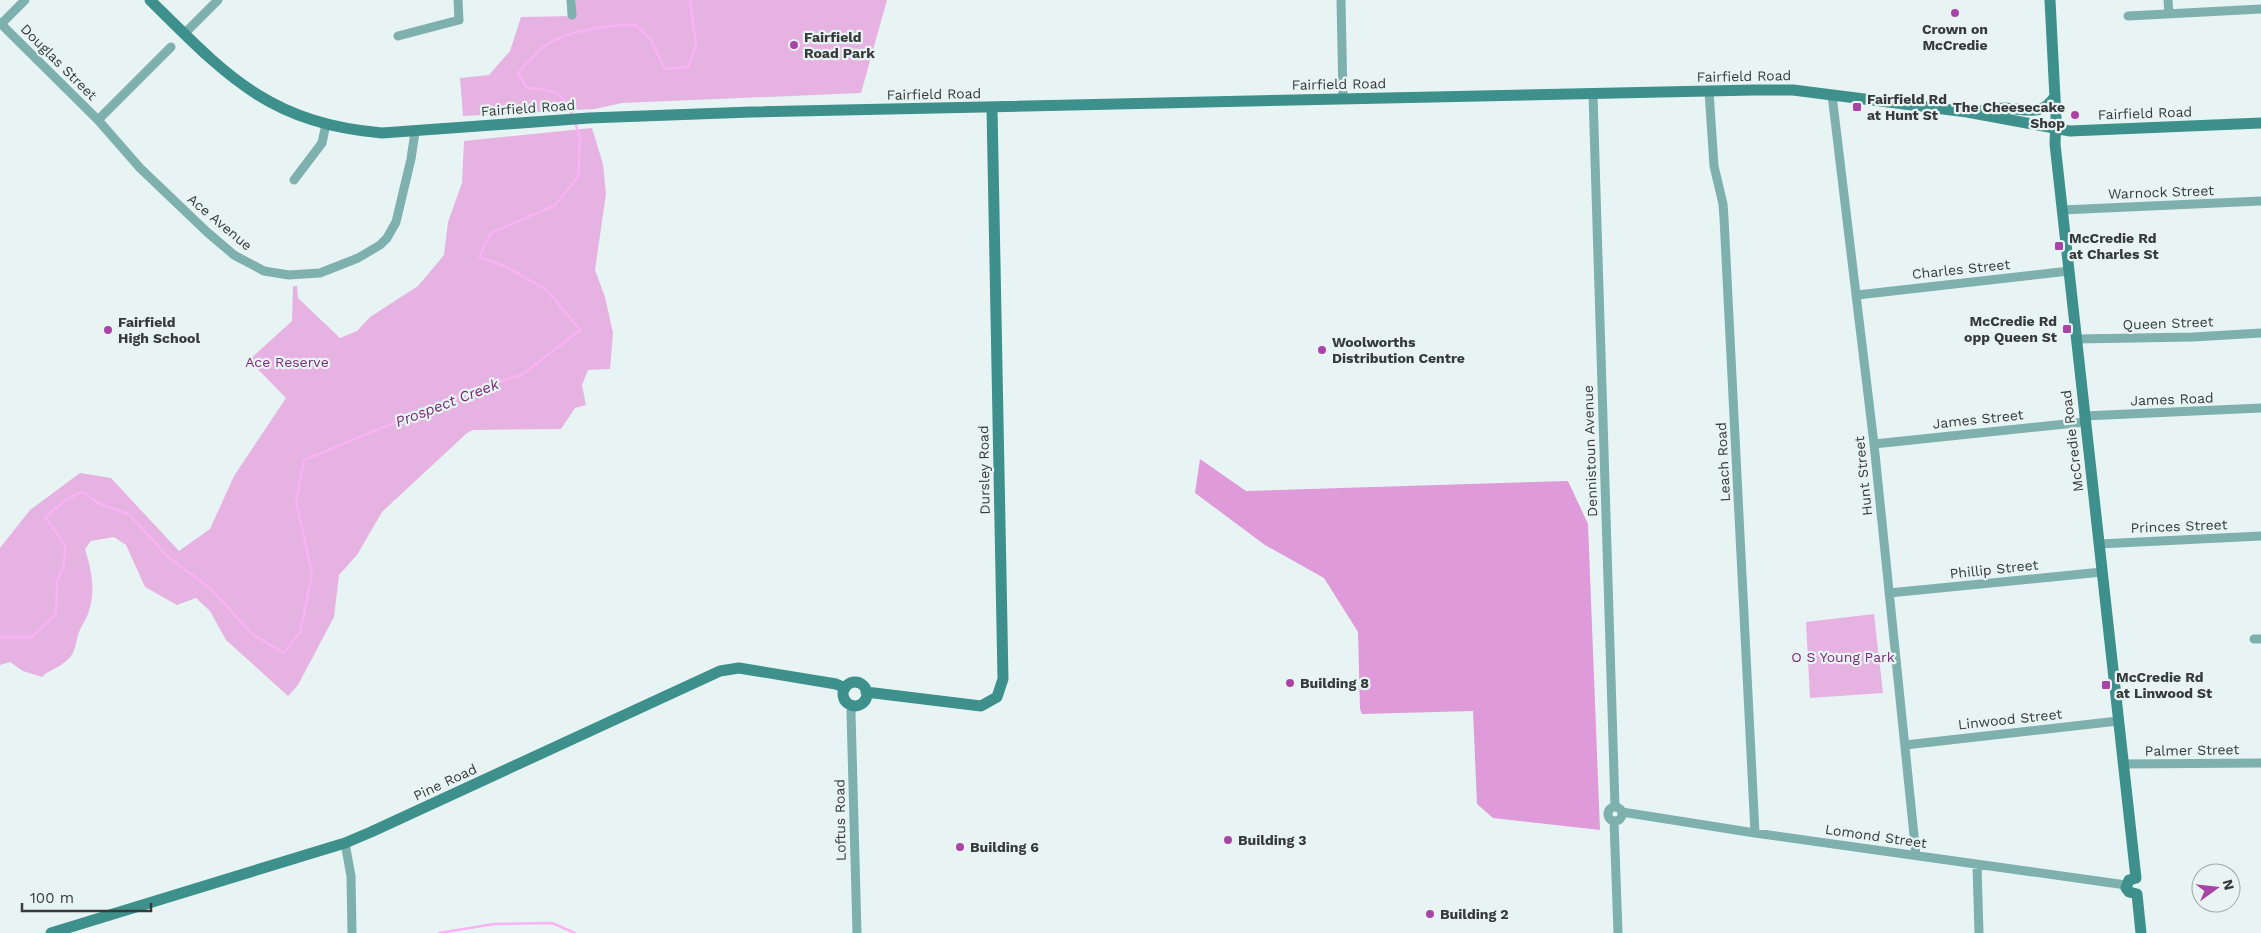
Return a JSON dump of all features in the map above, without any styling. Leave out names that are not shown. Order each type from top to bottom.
[{"type":"main road","name":"Fairfield Road","points":[[150,0],[232,79],[259,97],[287,111],[326,124],[372,132],[415,132],[589,118],[751,112],[1792,90],[1967,112],[2075,131],[2261,123]]},
{"type":"main road","name":"McCredie Road","points":[[2050,0],[2055,96],[2055,144],[2123,764],[2131,881],[2141,881],[2143,886],[2137,894],[2141,933]]},
{"type":"main road","points":[[1967,112],[2006,108],[2035,111],[2048,105],[2055,96]]},
{"type":"main road","name":"Dursley Road","points":[[866,692],[981,706],[997,697],[1003,680],[992,108]]},
{"type":"main road","name":"Pine Road","points":[[51,933],[372,832],[720,671],[739,668],[836,684],[845,688]]},
{"type":"main road","points":[[857,683],[863,686],[866,692],[863,703],[853,706],[844,699],[845,688],[850,684],[857,683]]},
{"type":"street","points":[[1,24],[25,0]]},
{"type":"street","points":[[184,34],[218,0]]},
{"type":"street","points":[[398,36],[459,20],[458,0]]},
{"type":"street","points":[[571,0],[572,15]]},
{"type":"street","points":[[1341,0],[1343,99]]},
{"type":"street","points":[[2168,0],[2169,14]]},
{"type":"street","points":[[2128,16],[2261,9]]},
{"type":"street","name":"Douglas Street","points":[[1,24],[98,120]]},
{"type":"street","points":[[98,120],[171,47]]},
{"type":"street","name":"Leach Road","points":[[1709,92],[1714,166],[1723,204],[1724,218],[1755,833]]},
{"type":"street","name":"Dennistoun Avenue","points":[[1593,94],[1619,810]]},
{"type":"street","name":"Hunt Street","points":[[1832,95],[1874,444],[1916,855]]},
{"type":"street","name":"Ace Avenue","points":[[98,120],[140,168],[234,255],[264,271],[296,276],[320,272],[343,265],[372,252],[387,238],[396,222],[415,132]]},
{"type":"street","points":[[294,180],[322,143],[326,124]]},
{"type":"street","name":"Warnock Street","points":[[2062,210],[2261,201]]},
{"type":"street","name":"Charles Street","points":[[1857,295],[2068,271]]},
{"type":"street","name":"Queen Street","points":[[2076,339],[2193,337],[2261,333]]},
{"type":"street","name":"James Road","points":[[2084,419],[2261,408]]},
{"type":"street","name":"James Street","points":[[1874,444],[2084,419]]},
{"type":"street","name":"Princes Street","points":[[2099,544],[2261,536]]},
{"type":"street","name":"Phillip Street","points":[[1889,593],[2102,572]]},
{"type":"street","name":"Loftus Road","points":[[853,706],[851,712],[857,933]]},
{"type":"street","name":"Linwood Street","points":[[1905,745],[2118,721]]},
{"type":"street","name":"Palmer Street","points":[[2123,764],[2261,763]]},
{"type":"street","points":[[1618,933],[1614,821],[1621,819],[1619,810]]},
{"type":"street","name":"Lomond Street","points":[[1619,810],[1755,833],[1977,865],[2131,881]]},
{"type":"street","points":[[345,842],[351,876],[352,933]]},
{"type":"street","points":[[1977,865],[1979,933]]},
{"type":"green space","name":"Fairfield Road Park","points":[[576,0],[887,0],[861,93],[622,103],[595,109],[463,116],[460,78],[489,75],[510,51],[521,17],[576,16]]},
{"type":"green space","name":"Ace Reserve","points":[[592,128],[603,164],[606,194],[595,270],[605,297],[613,333],[610,369],[588,370],[582,385],[586,405],[575,408],[561,429],[473,430],[467,433],[382,512],[357,555],[339,575],[334,617],[298,685],[288,696],[226,640],[210,611],[196,598],[177,605],[145,587],[126,545],[114,537],[91,541],[85,549],[90,566],[92,597],[88,614],[79,632],[73,653],[68,659],[42,677],[23,671],[10,662],[0,665],[0,548],[30,510],[80,473],[111,478],[179,551],[210,529],[234,476],[286,398],[249,360],[292,321],[293,286],[297,286],[298,298],[340,338],[357,331],[370,317],[418,286],[444,255],[448,222],[462,183],[464,141]]},
{"type":"green space","name":"O S Young Park","points":[[1874,614],[1883,693],[1810,698],[1806,622]]},
{"type":"shaded area","points":[[1200,459],[1246,491],[1568,481],[1588,524],[1600,830],[1493,818],[1477,804],[1473,711],[1362,714],[1360,709],[1358,632],[1324,578],[1265,545],[1195,493]]},
{"type":"waterway","name":"Prospect Creek","points":[[572,115],[561,96],[543,89],[527,88],[518,73],[542,48],[575,33],[613,26],[636,25],[651,40],[665,69],[688,67],[696,46],[690,0]]},
{"type":"waterway","name":"Prospect Creek","points":[[0,637],[32,637],[56,614],[57,581],[64,565],[65,545],[45,517],[66,500],[82,492],[100,504],[129,514],[167,556],[211,589],[252,634],[284,653],[300,632],[312,574],[296,501],[304,460],[464,394],[523,374],[580,330],[547,290],[505,266],[479,257],[491,233],[555,205],[578,177],[580,139],[575,122]]},
{"type":"waterway","points":[[439,933],[494,924],[552,923],[575,933]]},
{"type":"place","name":"Crown on McCredie","points":[[1955,13]]},
{"type":"place","name":"Fairfield Road Park","points":[[794,45]]},
{"type":"place","name":"Fairfield Rd at Hunt St","points":[[1857,107]]},
{"type":"place","name":"The Cheesecake Shop","points":[[2075,115]]},
{"type":"place","name":"McCredie Rd at Charles St","points":[[2059,246]]},
{"type":"place","name":"McCredie Rd opp Queen St","points":[[2067,329]]},
{"type":"place","name":"Fairfield High School","points":[[108,330]]},
{"type":"place","name":"Woolworths Distribution Centre","points":[[1322,350]]},
{"type":"place","name":"Building 8","points":[[1290,683]]},
{"type":"place","name":"McCredie Rd at Linwood St","points":[[2106,685]]},
{"type":"place","name":"Building 3","points":[[1228,840]]},
{"type":"place","name":"Building 6","points":[[960,847]]},
{"type":"place","name":"Building 2","points":[[1430,914]]}]
